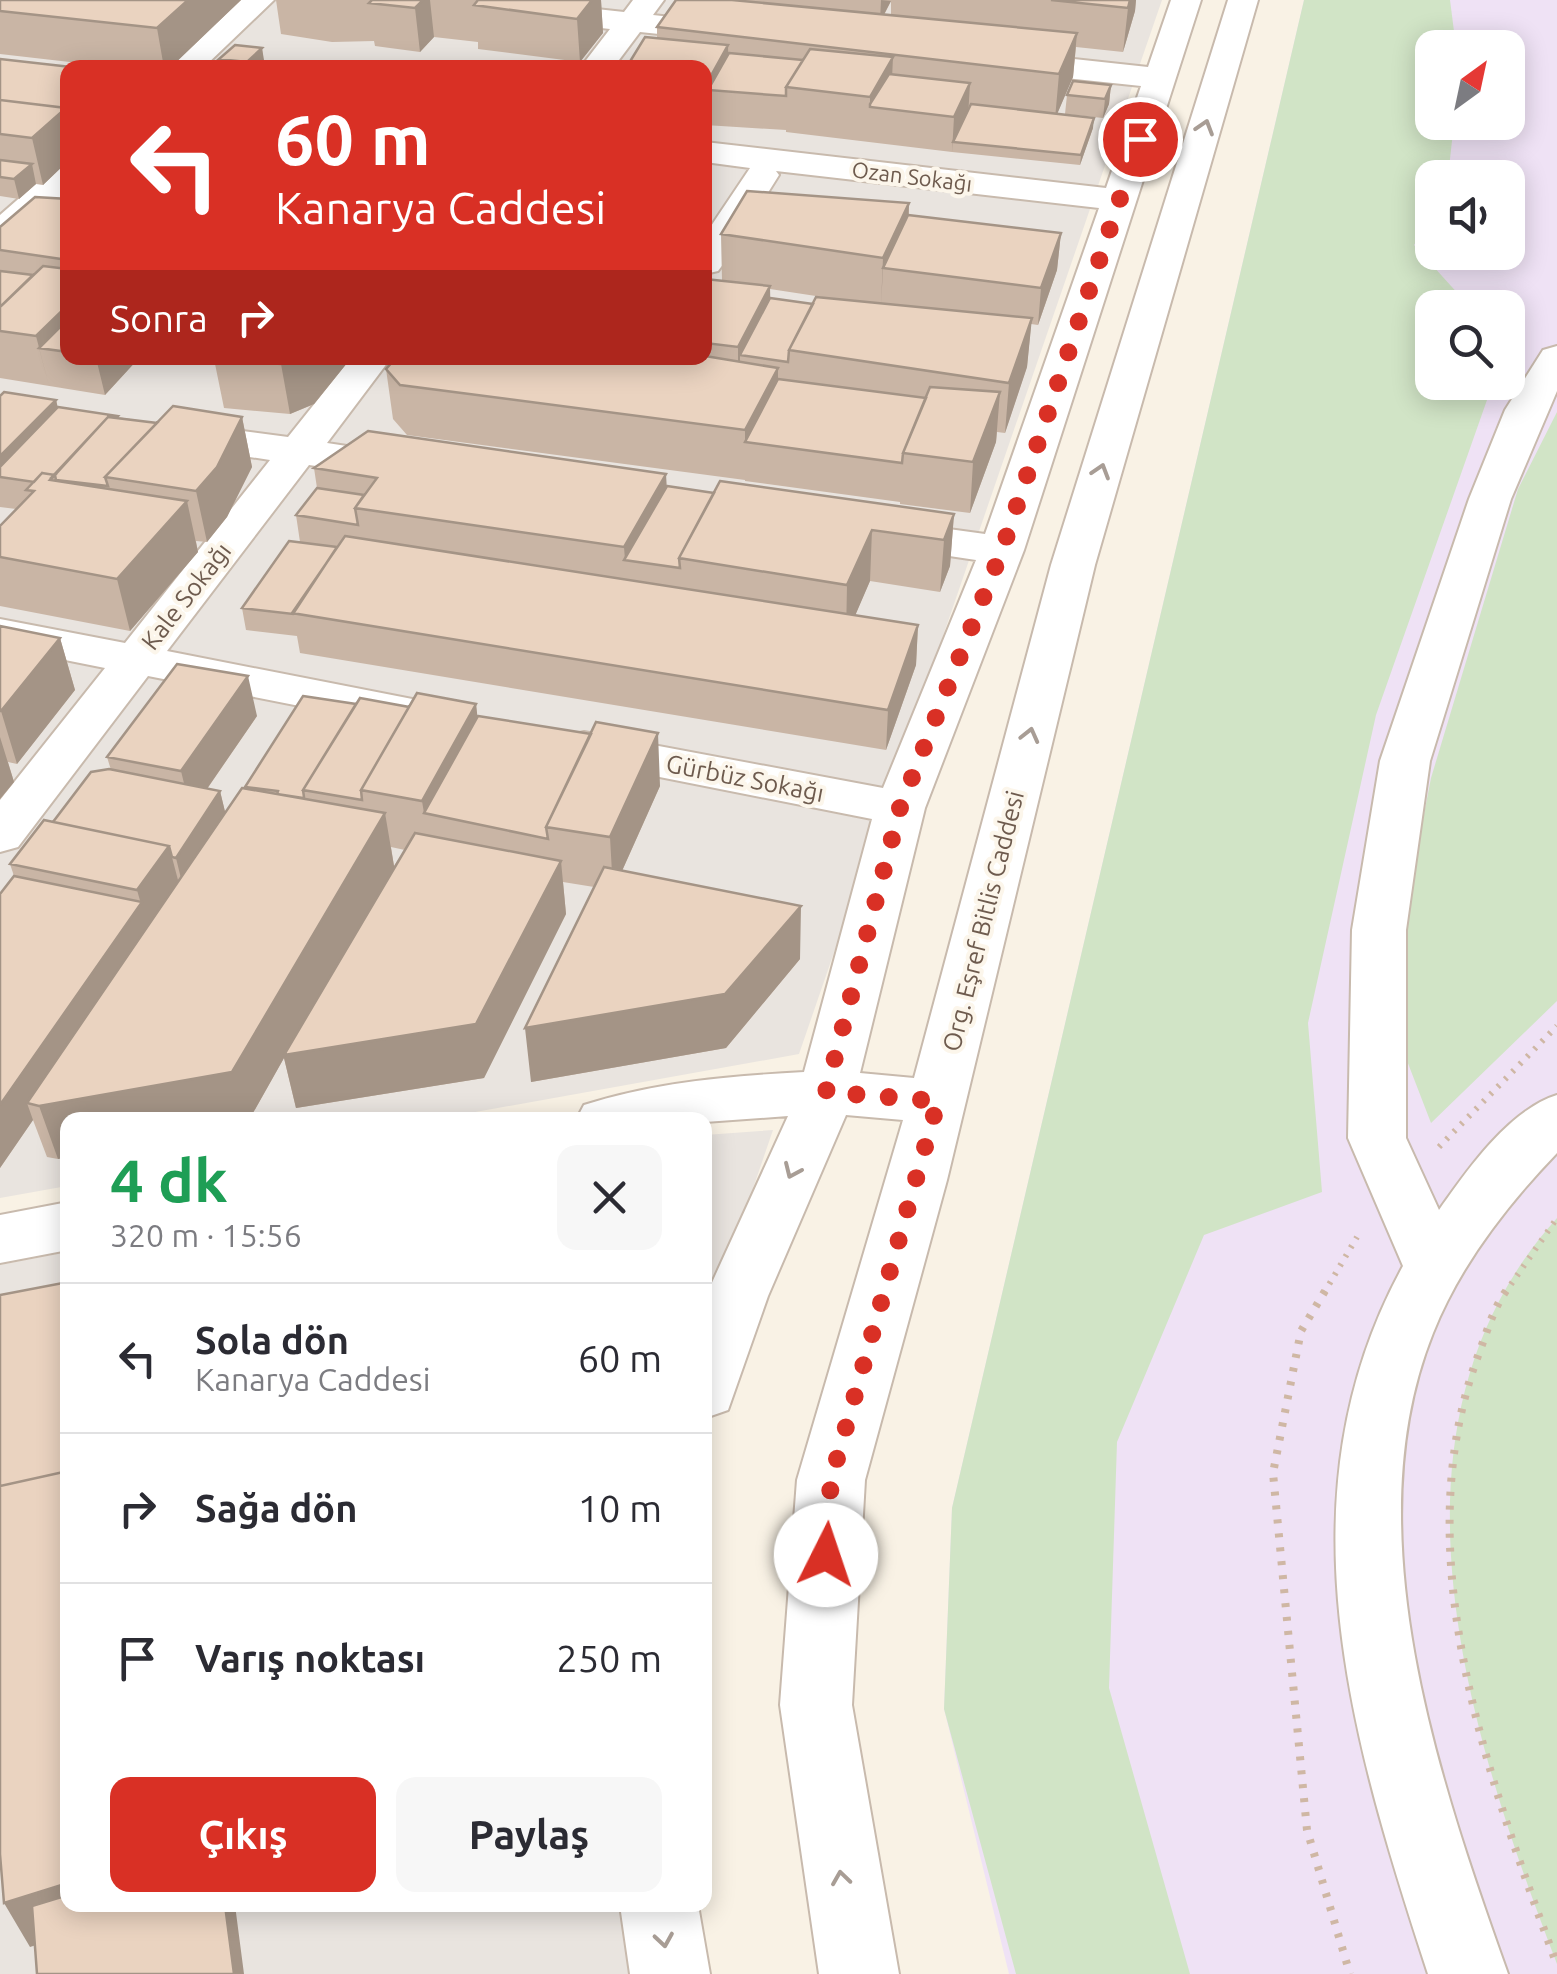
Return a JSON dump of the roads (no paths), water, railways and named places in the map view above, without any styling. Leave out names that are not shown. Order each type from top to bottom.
[{"type":"street","points":[[193,60],[258,0]]},
{"type":"street","points":[[428,0],[640,11],[769,36]]},
{"type":"street","points":[[712,1370],[737,1296],[826,1092],[900,808],[1002,550],[1049,351],[1119,200],[1186,0]]},
{"type":"street","name":"Org. Eşref Bitlis Caddesi","points":[[859,1974],[816,1705],[831,1480],[938,1101],[1073,564],[1243,0]]},
{"type":"street","points":[[602,60],[640,11]]},
{"type":"street","points":[[964,57],[1160,78]]},
{"type":"street","name":"Ozan Sokağı","points":[[712,153],[1119,200]]},
{"type":"street","points":[[712,252],[772,160]]},
{"type":"street","points":[[6,223],[60,179]]},
{"type":"street","points":[[6,223],[60,225]]},
{"type":"street","points":[[1433,1265],[1377,1138],[1379,930],[1405,760],[1490,499],[1526,410],[1557,358]]},
{"type":"street","name":"Kale Sokağı","points":[[0,835],[366,365]]},
{"type":"street","points":[[130,428],[435,470]]},
{"type":"street","points":[[846,528],[1002,550]]},
{"type":"street","points":[[0,633],[470,724]]},
{"type":"street","name":"Gürbüz Sokağı","points":[[548,740],[900,808]]},
{"type":"street","points":[[646,1112],[718,1098],[826,1092],[938,1101]]},
{"type":"street","points":[[1468,1974],[1438,1887],[1400,1753],[1376,1635],[1370,1526],[1374,1424],[1398,1339],[1433,1265],[1487,1190],[1557,1117]]},
{"type":"street","points":[[0,1240],[60,1228]]},
{"type":"street","points":[[660,1912],[670,1974]]}]
